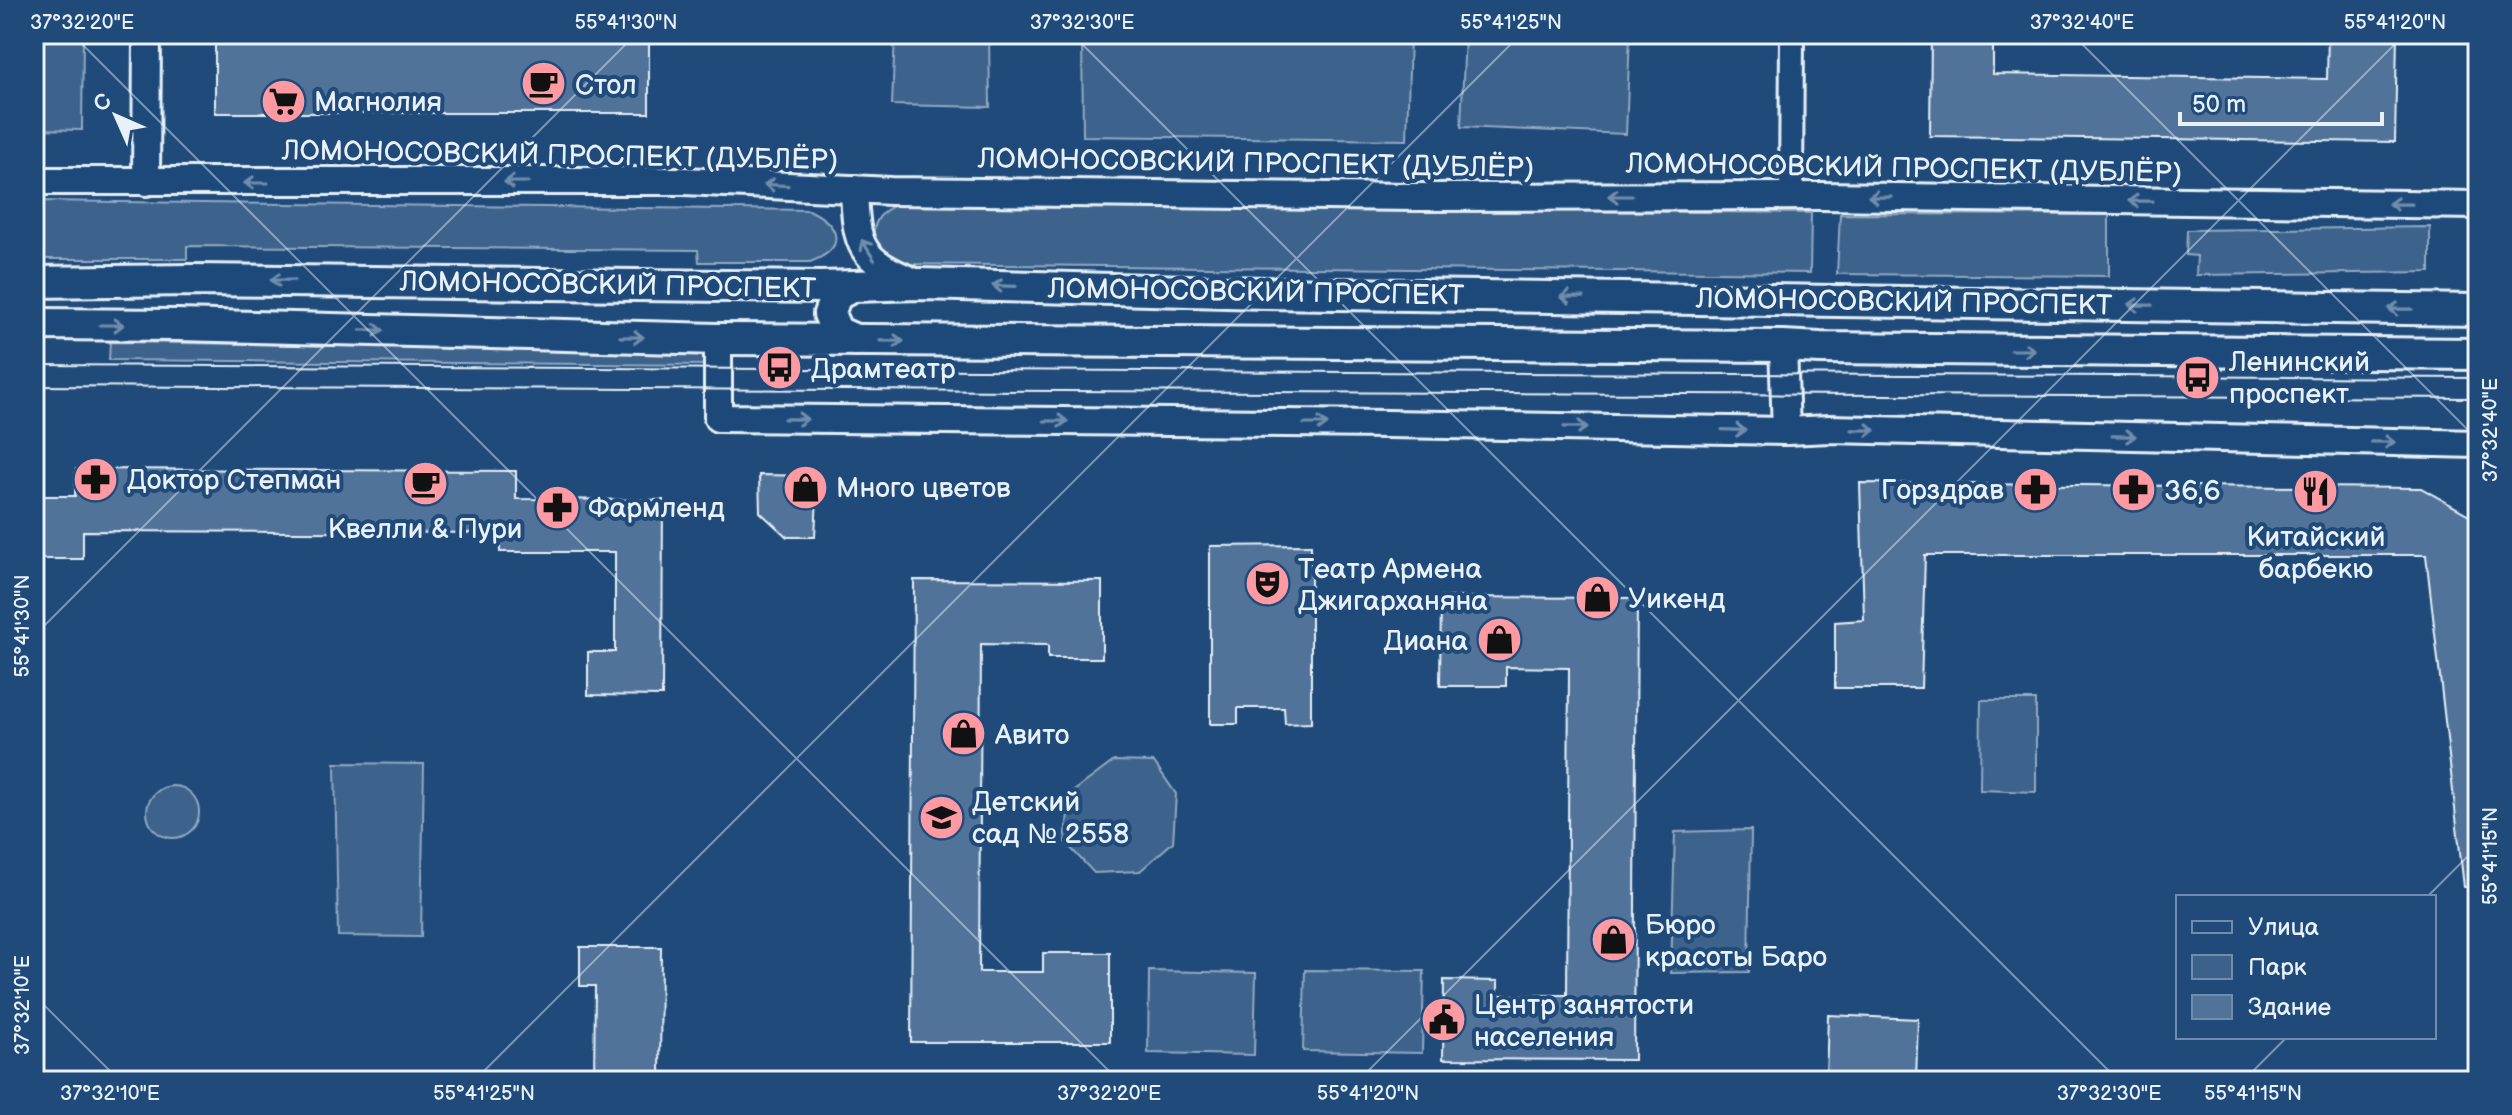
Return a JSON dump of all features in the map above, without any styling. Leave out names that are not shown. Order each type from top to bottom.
[{"type":"main road","name":"ЛОМОНОСОВСКИЙ ПРОСПЕКТ","points":[[34,282],[920,284],[1265,293],[2478,310]]},
{"type":"main road","points":[[853,286],[836,295],[829,314],[837,332],[855,340]]},
{"type":"main road","points":[[1611,297],[1624,305],[1630,319],[1626,335],[1611,345]]},
{"type":"main road","name":"ЛОМОНОСОВСКИЙ ПРОСПЕКТ","points":[[34,324],[718,339],[2478,354]]},
{"type":"street","points":[[146,182],[147,34]]},
{"type":"street","points":[[1791,196],[1792,34]]},
{"type":"street","name":"ЛОМОНОСОВСКИЙ ПРОСПЕКТ (ДУБЛЁР)","points":[[34,181],[684,181],[854,189],[1417,197],[1791,196],[2478,205]]},
{"type":"street","points":[[854,189],[856,228],[868,255],[882,269],[920,284]]},
{"type":"street","points":[[718,339],[718,418],[1786,431],[1830,429],[2478,444]]},
{"type":"street","points":[[1783,346],[1786,431]]},
{"type":"green space","points":[[34,34],[83,34],[82,130],[34,129]]},
{"type":"green space","points":[[895,34],[989,34],[990,107],[892,105]]},
{"type":"green space","points":[[1082,34],[1410,34],[1407,140],[1083,136]]},
{"type":"green space","points":[[1465,34],[1630,34],[1626,134],[1461,127]]},
{"type":"green space","points":[[34,201],[809,210],[828,222],[833,229],[835,243],[830,250],[810,262],[699,262],[698,250],[187,246],[187,259],[34,259]]},
{"type":"green space","points":[[897,205],[1811,213],[1810,273],[898,264],[880,252],[874,235],[879,217]]},
{"type":"green space","points":[[1840,214],[2109,215],[2109,276],[1837,274]]},
{"type":"green space","points":[[2430,227],[2430,272],[2196,275],[2197,256],[2186,255],[2187,230]]},
{"type":"green space","points":[[110,342],[713,351],[712,365],[109,360]]},
{"type":"green space","points":[[1981,700],[2036,700],[2036,792],[1980,790]]},
{"type":"green space","points":[[1114,761],[1154,762],[1176,794],[1173,842],[1140,871],[1094,873],[1065,842],[1070,794]]},
{"type":"green space","points":[[335,763],[424,764],[421,937],[338,936]]},
{"type":"green space","points":[[173,786],[191,794],[199,812],[191,830],[173,838],[155,830],[147,812],[155,794]]},
{"type":"green space","points":[[1751,830],[1749,972],[1671,973],[1675,832]]},
{"type":"green space","points":[[1305,970],[1424,971],[1422,1053],[1303,1051]]},
{"type":"green space","points":[[1149,971],[1256,973],[1254,1055],[1148,1053]]},
{"type":"building","points":[[215,34],[581,38],[581,34],[649,34],[649,113],[215,113]]},
{"type":"building","points":[[1931,34],[1993,34],[1993,74],[2327,79],[2328,34],[2397,34],[2395,142],[1930,136]]},
{"type":"building","points":[[76,469],[516,471],[516,499],[663,500],[662,696],[588,695],[588,652],[615,652],[615,552],[500,552],[500,533],[83,531],[83,559],[34,559],[34,496],[75,496]]},
{"type":"building","points":[[759,475],[818,476],[815,537],[787,537],[760,512]]},
{"type":"building","points":[[1860,483],[2421,488],[2478,520],[2478,887],[2464,887],[2426,555],[1925,555],[1921,688],[1835,688],[1835,622],[1864,620]]},
{"type":"building","points":[[1311,545],[1311,723],[1285,724],[1284,708],[1238,708],[1238,724],[1210,724],[1210,546]]},
{"type":"building","points":[[914,580],[1102,581],[1102,658],[1048,658],[1048,645],[981,644],[979,972],[1043,972],[1043,953],[1110,953],[1110,1042],[911,1042]]},
{"type":"building","points":[[1441,597],[1637,598],[1634,1060],[1443,1059],[1444,980],[1498,981],[1498,995],[1567,995],[1569,668],[1506,667],[1506,686],[1440,686]]},
{"type":"building","points":[[580,947],[661,947],[660,1081],[594,1081],[595,986],[580,986]]},
{"type":"building","points":[[1828,1015],[1918,1019],[1916,1081],[1826,1078]]},
{"type":"tram line","points":[[34,365],[2478,378]]},
{"type":"tram line","points":[[34,386],[2478,398]]},
{"type":"place","name":"Стол","points":[[544,84]]},
{"type":"place","name":"Магнолия","points":[[283,101]]},
{"type":"place","name":"Драмтеатр","points":[[780,368]]},
{"type":"place","name":"Ленинский проспект","points":[[2198,377]]},
{"type":"place","name":"Доктор Степман","points":[[96,479]]},
{"type":"place","name":"Квелли & Пури","points":[[425,484]]},
{"type":"place","name":"Много цветов","points":[[805,487]]},
{"type":"place","name":"Горздрав","points":[[2035,489]]},
{"type":"place","name":"36,6","points":[[2133,490]]},
{"type":"place","name":"Китайский барбекю","points":[[2316,492]]},
{"type":"place","name":"Фармленд","points":[[557,507]]},
{"type":"place","name":"Театр Армена Джигарханяна","points":[[1267,584]]},
{"type":"place","name":"Уикенд","points":[[1597,598]]},
{"type":"place","name":"Диана","points":[[1499,640]]},
{"type":"place","name":"Авито","points":[[964,734]]},
{"type":"place","name":"Детский сад № 2558","points":[[941,817]]},
{"type":"place","name":"Бюро красоты Баро","points":[[1614,940]]},
{"type":"place","name":"Центр занятости населения","points":[[1443,1020]]}]
